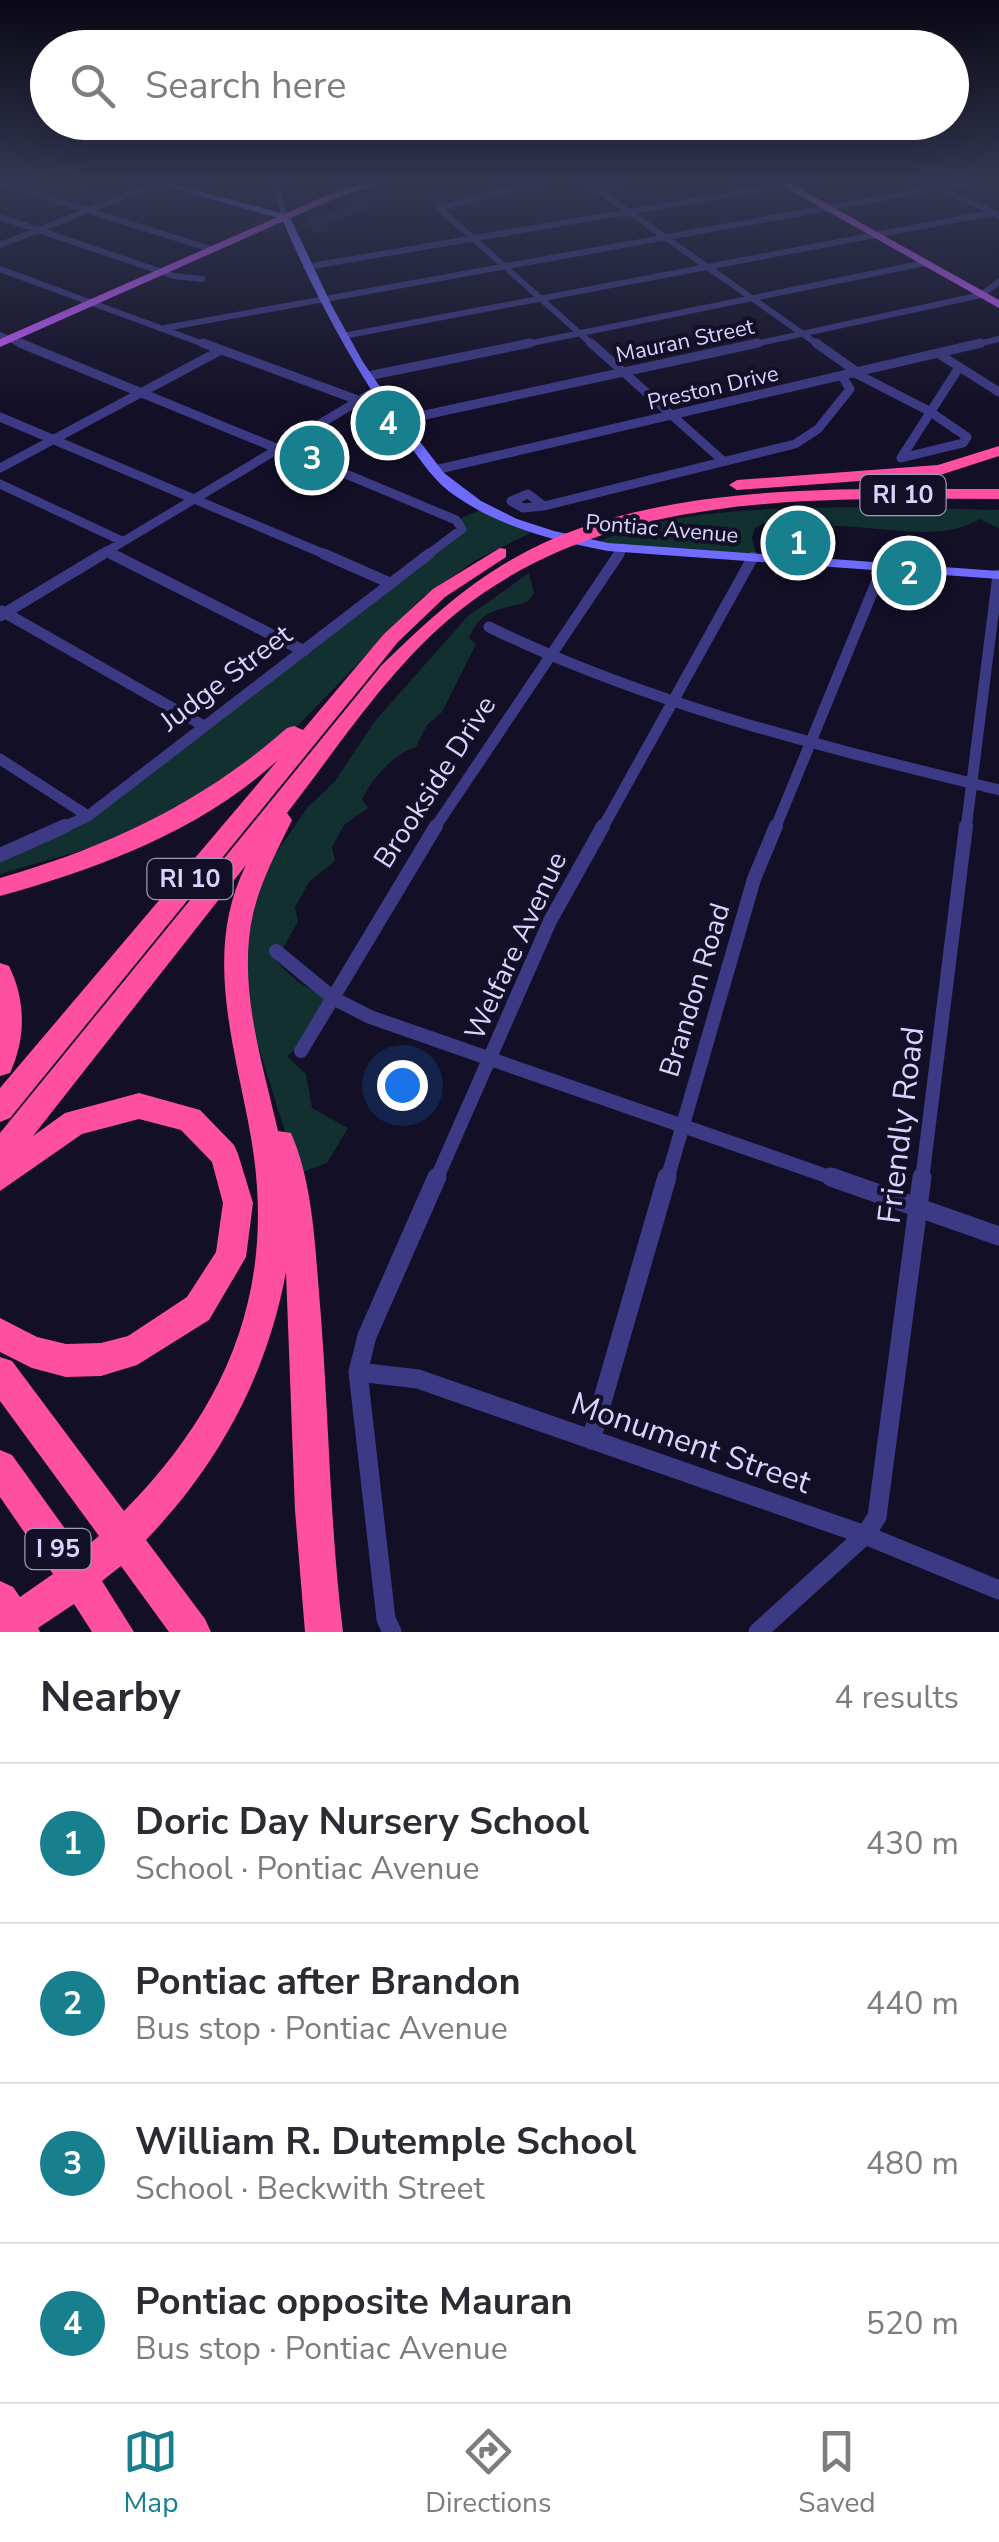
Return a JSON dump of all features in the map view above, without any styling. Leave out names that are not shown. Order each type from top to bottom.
[{"type":"highway","points":[[718,488],[786,478],[940,470],[999,451]]},
{"type":"highway","name":"RI 10","points":[[0,1110],[380,650],[439,593],[523,542],[616,507],[718,488],[999,480]]},
{"type":"highway","name":"RI 10","points":[[0,1156],[366,698],[420,634],[469,592],[525,557],[601,526],[666,509],[736,499],[999,494]]},
{"type":"highway","points":[[0,887],[108,855],[187,814],[248,774],[380,650]]},
{"type":"highway","points":[[0,1631],[98,1561],[173,1484],[211,1431],[239,1379],[265,1306],[273,1259],[270,1168],[236,1010],[234,950],[251,878],[285,815],[366,698]]},
{"type":"highway","points":[[0,875],[105,847],[187,814]]},
{"type":"highway","points":[[0,974],[12,1022],[0,1064]]},
{"type":"highway","points":[[236,1010],[275,1119],[294,1218],[314,1540],[324,1632]]},
{"type":"highway","points":[[0,1178],[31,1150],[76,1121],[122,1107],[153,1106],[195,1119],[217,1138],[232,1164],[240,1196],[237,1232],[214,1285],[186,1317],[147,1345],[103,1360],[62,1360],[26,1350],[0,1334]]},
{"type":"highway","points":[[0,1373],[192,1632]]},
{"type":"highway","name":"I 95","points":[[0,1467],[115,1632]]},
{"type":"highway","name":"I 95","points":[[0,1600],[20,1632]]},
{"type":"main road","points":[[3,339],[193,257]]},
{"type":"main road","name":"Pontiac Avenue","points":[[302,257],[321,300],[397,421],[435,470],[460,494],[500,517],[554,536],[615,548],[999,575]]},
{"type":"main road","points":[[913,257],[999,305]]},
{"type":"street","points":[[120,257],[202,279]]},
{"type":"street","points":[[306,266],[358,257]]},
{"type":"street","points":[[494,257],[722,460]]},
{"type":"street","points":[[165,328],[560,257]]},
{"type":"street","points":[[694,257],[856,372],[929,411],[968,442],[901,458],[929,411],[958,369]]},
{"type":"street","points":[[343,336],[759,257]]},
{"type":"street","points":[[368,376],[925,264]]},
{"type":"street","points":[[0,269],[355,399]]},
{"type":"street","points":[[981,295],[999,282]]},
{"type":"street","name":"Mauran Street","points":[[397,421],[981,295]]},
{"type":"street","points":[[3,339],[276,448]]},
{"type":"street","name":"Preston Drive","points":[[435,470],[999,340]]},
{"type":"street","points":[[0,468],[222,350]]},
{"type":"street","points":[[939,354],[999,392]]},
{"type":"street","points":[[545,507],[722,460],[780,450],[815,432],[850,389],[842,376]]},
{"type":"street","points":[[204,726],[2,613],[375,390]]},
{"type":"street","points":[[0,418],[196,497],[390,583]]},
{"type":"street","name":"Judge Street","points":[[0,856],[88,816],[462,529],[456,520],[341,472]]},
{"type":"street","points":[[0,484],[122,541]]},
{"type":"street","name":"Brookside Drive","points":[[302,1051],[385,904],[615,548]]},
{"type":"street","points":[[106,550],[304,651]]},
{"type":"street","name":"Welfare Avenue","points":[[358,1372],[367,1336],[550,921],[753,557]]},
{"type":"street","name":"Brandon Road","points":[[592,1440],[754,879],[883,566]]},
{"type":"street","name":"Friendly Road","points":[[758,1632],[865,1534],[876,1518],[882,1495],[999,575]]},
{"type":"street","points":[[490,627],[546,658],[673,700],[811,742],[999,790]]},
{"type":"street","points":[[0,759],[88,816]]},
{"type":"street","points":[[276,951],[333,998],[370,1017],[999,1236]]},
{"type":"street","points":[[358,1372],[386,1619],[392,1632]]},
{"type":"street","name":"Monument Street","points":[[358,1372],[418,1379],[865,1534],[999,1590]]},
{"type":"green space","points":[[766,509],[999,510],[999,528],[979,519],[964,526],[927,532],[774,520],[755,528],[752,538],[757,557],[593,545],[622,532],[690,517]]},
{"type":"green space","points":[[480,510],[532,532],[476,560],[423,597],[275,749],[149,831],[0,874],[0,856],[55,835],[461,528],[457,520]]},
{"type":"green space","points":[[529,573],[534,593],[527,602],[500,609],[479,621],[469,638],[476,644],[442,712],[427,725],[416,747],[392,761],[372,783],[362,799],[368,808],[344,825],[332,847],[335,861],[309,882],[295,907],[298,921],[276,961],[298,982],[326,998],[299,1046],[287,1056],[306,1074],[312,1108],[348,1128],[327,1163],[282,1180],[288,1142],[252,1025],[243,937],[267,866],[308,807],[335,781],[375,721],[468,616]]},
{"type":"place","name":"Pontiac opposite Mauran","points":[[388,423]]},
{"type":"place","name":"William R. Dutemple School","points":[[312,458]]},
{"type":"place","name":"Doric Day Nursery School","points":[[798,543]]},
{"type":"place","name":"Pontiac after Brandon","points":[[909,573]]}]
